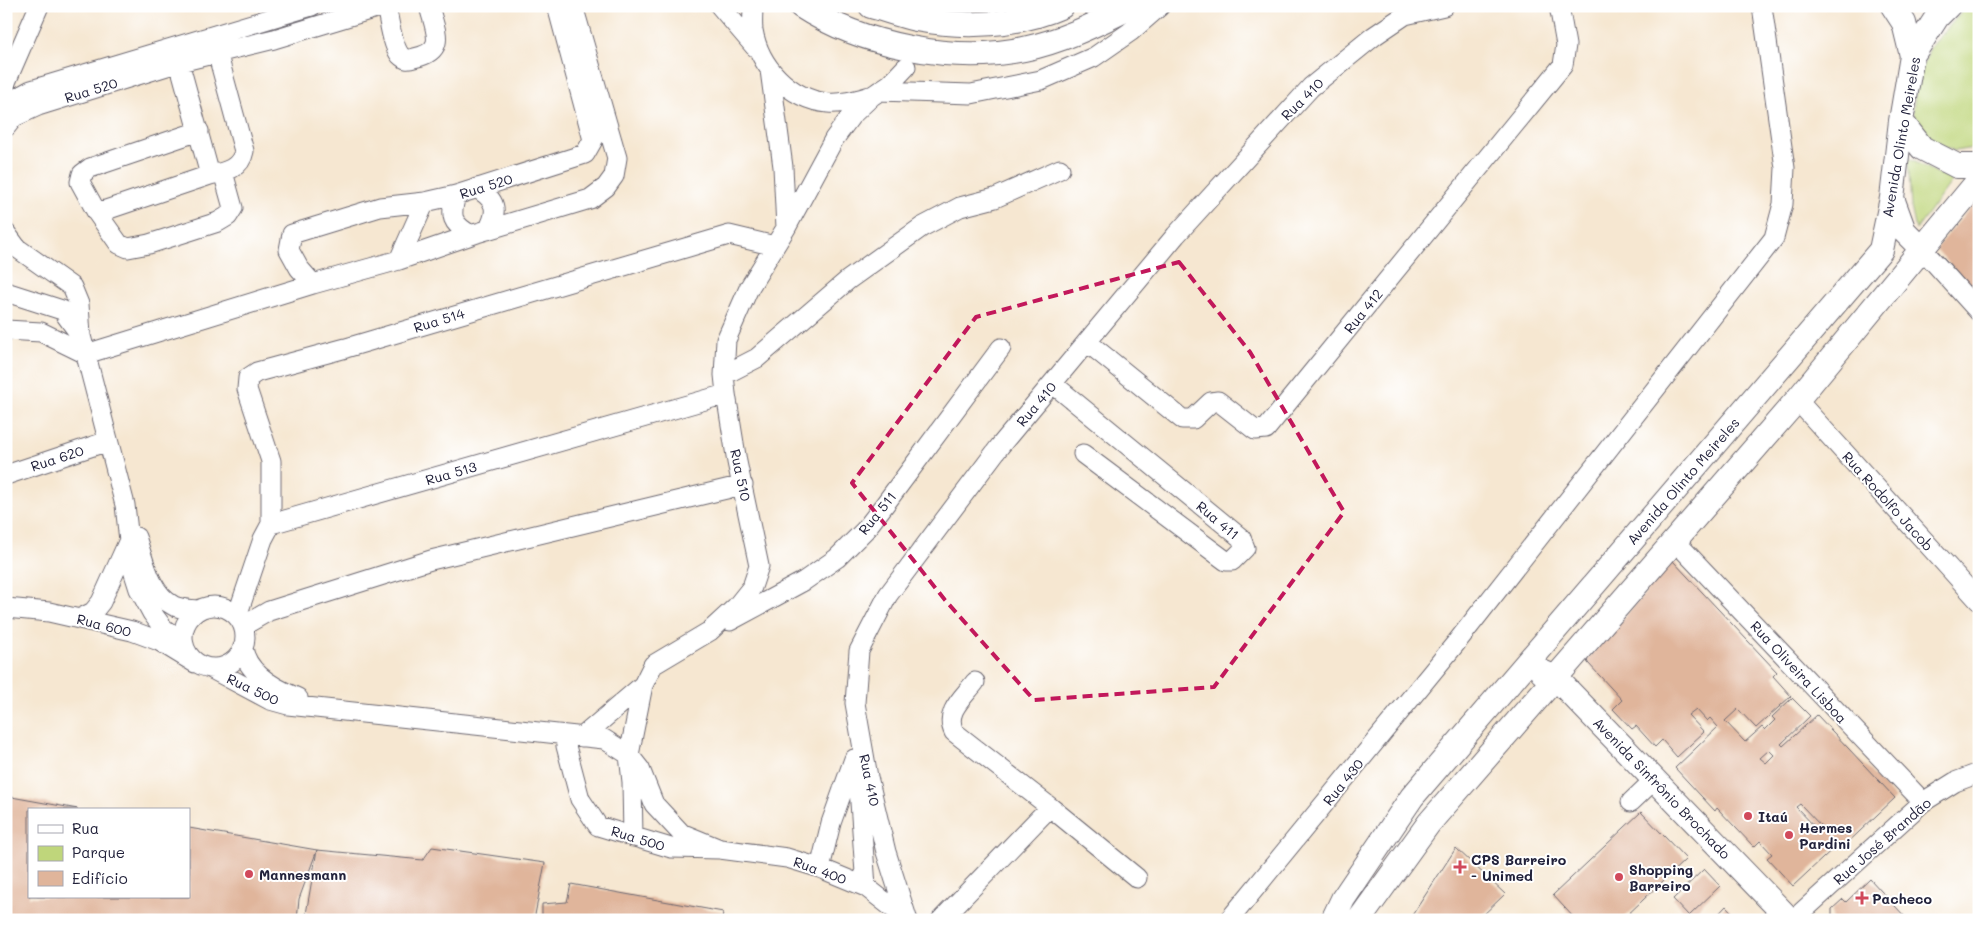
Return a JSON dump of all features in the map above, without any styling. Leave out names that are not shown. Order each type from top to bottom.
[{"type":"main road","points":[[801,6],[817,16],[861,35],[915,49],[976,55],[1023,49],[1068,37],[1133,6]]},
{"type":"main road","points":[[871,6],[917,19],[968,25],[1011,21],[1062,6]]},
{"type":"main road","points":[[1892,6],[1904,23],[1912,56]]},
{"type":"main road","name":"Avenida Olinto Meireles","points":[[1333,920],[1343,899],[1412,797],[1881,250],[1892,198],[1901,121],[1912,56],[1937,17],[1948,6]]},
{"type":"main road","points":[[1901,121],[1922,148],[1957,166],[1979,166]]},
{"type":"main road","points":[[1359,920],[1429,823],[1797,400],[1979,180]]},
{"type":"main road","points":[[1892,198],[1904,231],[1922,249]]},
{"type":"main road","name":"Avenida Sinfrônio Brochado","points":[[1527,664],[1556,678],[1792,920]]},
{"type":"street","points":[[6,82],[39,6]]},
{"type":"street","name":"Rua 520","points":[[6,104],[31,90],[215,44],[312,6]]},
{"type":"street","points":[[384,6],[397,50],[402,58],[407,60],[428,56],[435,49],[438,41],[429,6]]},
{"type":"street","name":"Rua 520","points":[[215,44],[274,39],[384,6]]},
{"type":"street","name":"Rua 520","points":[[557,6],[577,46]]},
{"type":"street","name":"Rua 520","points":[[313,284],[299,268],[289,250],[292,234],[380,207],[425,202],[456,195],[585,154],[593,140],[577,46],[573,6]]},
{"type":"street","points":[[720,6],[758,50],[770,70],[786,86],[805,97],[827,103],[850,102],[875,93],[971,94],[1041,80],[1094,57],[1130,32],[1160,6]]},
{"type":"street","points":[[753,6],[752,28],[758,50]]},
{"type":"street","name":"Rua 410","points":[[907,919],[886,852],[868,777],[855,703],[859,651],[888,595],[1000,446],[1176,235],[1311,87],[1374,36],[1405,15],[1444,6]]},
{"type":"street","name":"Rua 412","points":[[1087,342],[1182,419],[1193,419],[1211,402],[1218,401],[1255,430],[1266,429],[1563,65],[1566,45],[1559,6]]},
{"type":"street","name":"Rua 430","points":[[1229,920],[1456,643],[1774,238],[1784,204],[1785,168],[1762,6]]},
{"type":"street","points":[[97,213],[216,174],[237,166],[242,159],[244,150],[215,44]]},
{"type":"street","points":[[177,55],[199,131],[216,174],[233,208],[228,216],[218,222],[149,244],[128,248],[119,244],[97,213],[80,182],[82,174],[90,168],[199,131]]},
{"type":"street","name":"Rua 520","points":[[6,127],[14,117],[38,106],[177,55]]},
{"type":"street","name":"Rua 520","points":[[83,345],[399,260],[479,232],[590,199],[606,187],[614,176],[617,158],[582,67]]},
{"type":"street","name":"Rua 510","points":[[633,837],[632,782],[629,755],[642,685],[653,665],[710,631],[736,607],[752,587],[759,566],[737,462],[726,394],[724,375],[726,340],[749,288],[786,228],[834,140],[851,116],[875,93],[890,84],[906,67]]},
{"type":"street","points":[[770,70],[783,167],[786,228]]},
{"type":"street","points":[[724,375],[757,358],[848,280],[922,228],[960,207],[995,198],[1060,169]]},
{"type":"street","points":[[456,195],[452,208],[454,221],[458,227],[479,232],[495,216],[495,209],[489,196],[476,188]]},
{"type":"street","points":[[399,260],[425,202]]},
{"type":"street","points":[[6,233],[17,248],[72,287],[79,304],[83,345],[125,505],[154,587],[172,605],[182,609],[197,610]]},
{"type":"street","name":"Rua 514","points":[[271,524],[271,461],[246,390],[248,378],[256,372],[346,348],[728,235],[775,246]]},
{"type":"street","points":[[1922,249],[1979,312]]},
{"type":"street","points":[[6,292],[62,310],[83,345]]},
{"type":"street","points":[[6,330],[41,332],[83,345]]},
{"type":"street","name":"Rua 511","points":[[710,631],[774,598],[837,558],[865,530],[1001,348]]},
{"type":"street","name":"Rua 411","points":[[1053,384],[1241,538],[1245,548],[1232,561],[1226,561],[1083,454]]},
{"type":"street","name":"Rua 513","points":[[271,524],[726,394]]},
{"type":"street","name":"Rua Rodolfo Jacob","points":[[1797,400],[1979,601]]},
{"type":"street","name":"Rua 620","points":[[6,475],[108,442]]},
{"type":"street","points":[[240,621],[431,560],[743,485]]},
{"type":"street","points":[[125,505],[132,567],[139,589],[152,613],[164,629],[182,641]]},
{"type":"street","points":[[240,621],[263,539],[271,524]]},
{"type":"street","points":[[79,619],[93,612],[102,602],[130,538]]},
{"type":"street","name":"Rua Oliveira Lisboa","points":[[1675,541],[1923,802]]},
{"type":"street","points":[[244,647],[234,661],[227,666],[203,666],[189,657],[182,641],[182,634],[187,620],[197,610],[207,606],[229,609],[240,621],[245,636],[244,647],[250,667],[279,690],[327,709]]},
{"type":"street","name":"Rua 600","points":[[6,608],[49,612],[132,631],[159,641],[203,666]]},
{"type":"street","name":"Rua 500","points":[[203,666],[270,700],[288,705],[604,739],[629,755],[640,769],[654,804],[681,833],[720,849]]},
{"type":"street","points":[[975,682],[951,713],[950,722],[954,732],[1050,806],[1137,878]]},
{"type":"street","name":"Rua 510","points":[[574,736],[642,685]]},
{"type":"street","points":[[855,703],[856,753],[866,887]]},
{"type":"street","name":"Rua 500","points":[[574,736],[566,746],[580,799],[598,826],[671,848],[720,849]]},
{"type":"street","points":[[820,868],[831,823],[856,753]]},
{"type":"street","name":"Rua José Brandão","points":[[1792,920],[1923,802],[1955,782],[1979,773]]},
{"type":"street","points":[[1631,802],[1654,780]]},
{"type":"street","points":[[941,920],[1050,806]]},
{"type":"street","name":"Rua 400","points":[[720,849],[787,858],[820,868],[866,887],[907,919]]},
{"type":"highlighted area","points":[[1179,262],[1250,352],[1344,512],[1214,687],[1034,700],[945,600],[852,483],[976,317]]},
{"type":"green space","points":[[1967,6],[1979,6],[1979,147],[1955,151],[1922,138],[1913,111],[1917,79],[1930,48]]},
{"type":"green space","points":[[1908,158],[1938,174],[1954,178],[1916,230],[1911,207]]},
{"type":"building","points":[[1979,197],[1979,277],[1969,286],[1936,249]]},
{"type":"building","points":[[1673,561],[1777,672],[1773,676],[1791,696],[1756,728],[1738,709],[1725,721],[1745,742],[1762,727],[1765,730],[1775,720],[1772,717],[1792,698],[1810,716],[1781,744],[1783,746],[1817,715],[1895,798],[1842,848],[1838,844],[1793,886],[1767,858],[1772,854],[1760,841],[1754,847],[1717,808],[1715,811],[1675,768],[1718,727],[1710,718],[1707,721],[1696,709],[1688,715],[1704,732],[1677,757],[1662,740],[1655,747],[1636,726],[1632,729],[1613,709],[1622,700],[1587,660]],"holes":[[[1769,750],[1774,755],[1766,763],[1760,758]],[[1800,804],[1821,826],[1817,829],[1796,807]]]},
{"type":"building","name":"Mannesmann","points":[[6,796],[72,808],[28,808],[28,898],[190,898],[190,828],[317,850],[299,899],[297,920],[6,920]]},
{"type":"building","name":"Shopping Barreiro","points":[[1641,812],[1686,859],[1622,920],[1576,920],[1553,895]]},
{"type":"building","name":"Mannesmann","points":[[432,847],[545,863],[534,920],[305,920],[317,850],[423,860]]},
{"type":"building","name":"CPS Barreiro - Unimed","points":[[1456,848],[1505,894],[1478,920],[1409,920]]},
{"type":"building","points":[[1704,869],[1720,886],[1689,916],[1673,899]]},
{"type":"building","points":[[1870,879],[1908,920],[1834,920],[1832,909],[1843,899],[1846,902]]},
{"type":"building","points":[[571,884],[723,912],[722,920],[542,920],[542,904],[567,902]]},
{"type":"building","points":[[1726,906],[1739,920],[1713,920]]},
{"type":"tunnel","points":[[910,59],[918,34],[920,6]]},
{"type":"place","name":"Itaú","points":[[1748,816]]},
{"type":"place","name":"Hermes Pardini","points":[[1789,835]]},
{"type":"place","name":"CPS Barreiro - Unimed","points":[[1460,867]]},
{"type":"place","name":"Mannesmann","points":[[249,874]]},
{"type":"place","name":"Shopping Barreiro","points":[[1619,877]]},
{"type":"place","name":"Pacheco","points":[[1862,898]]}]
